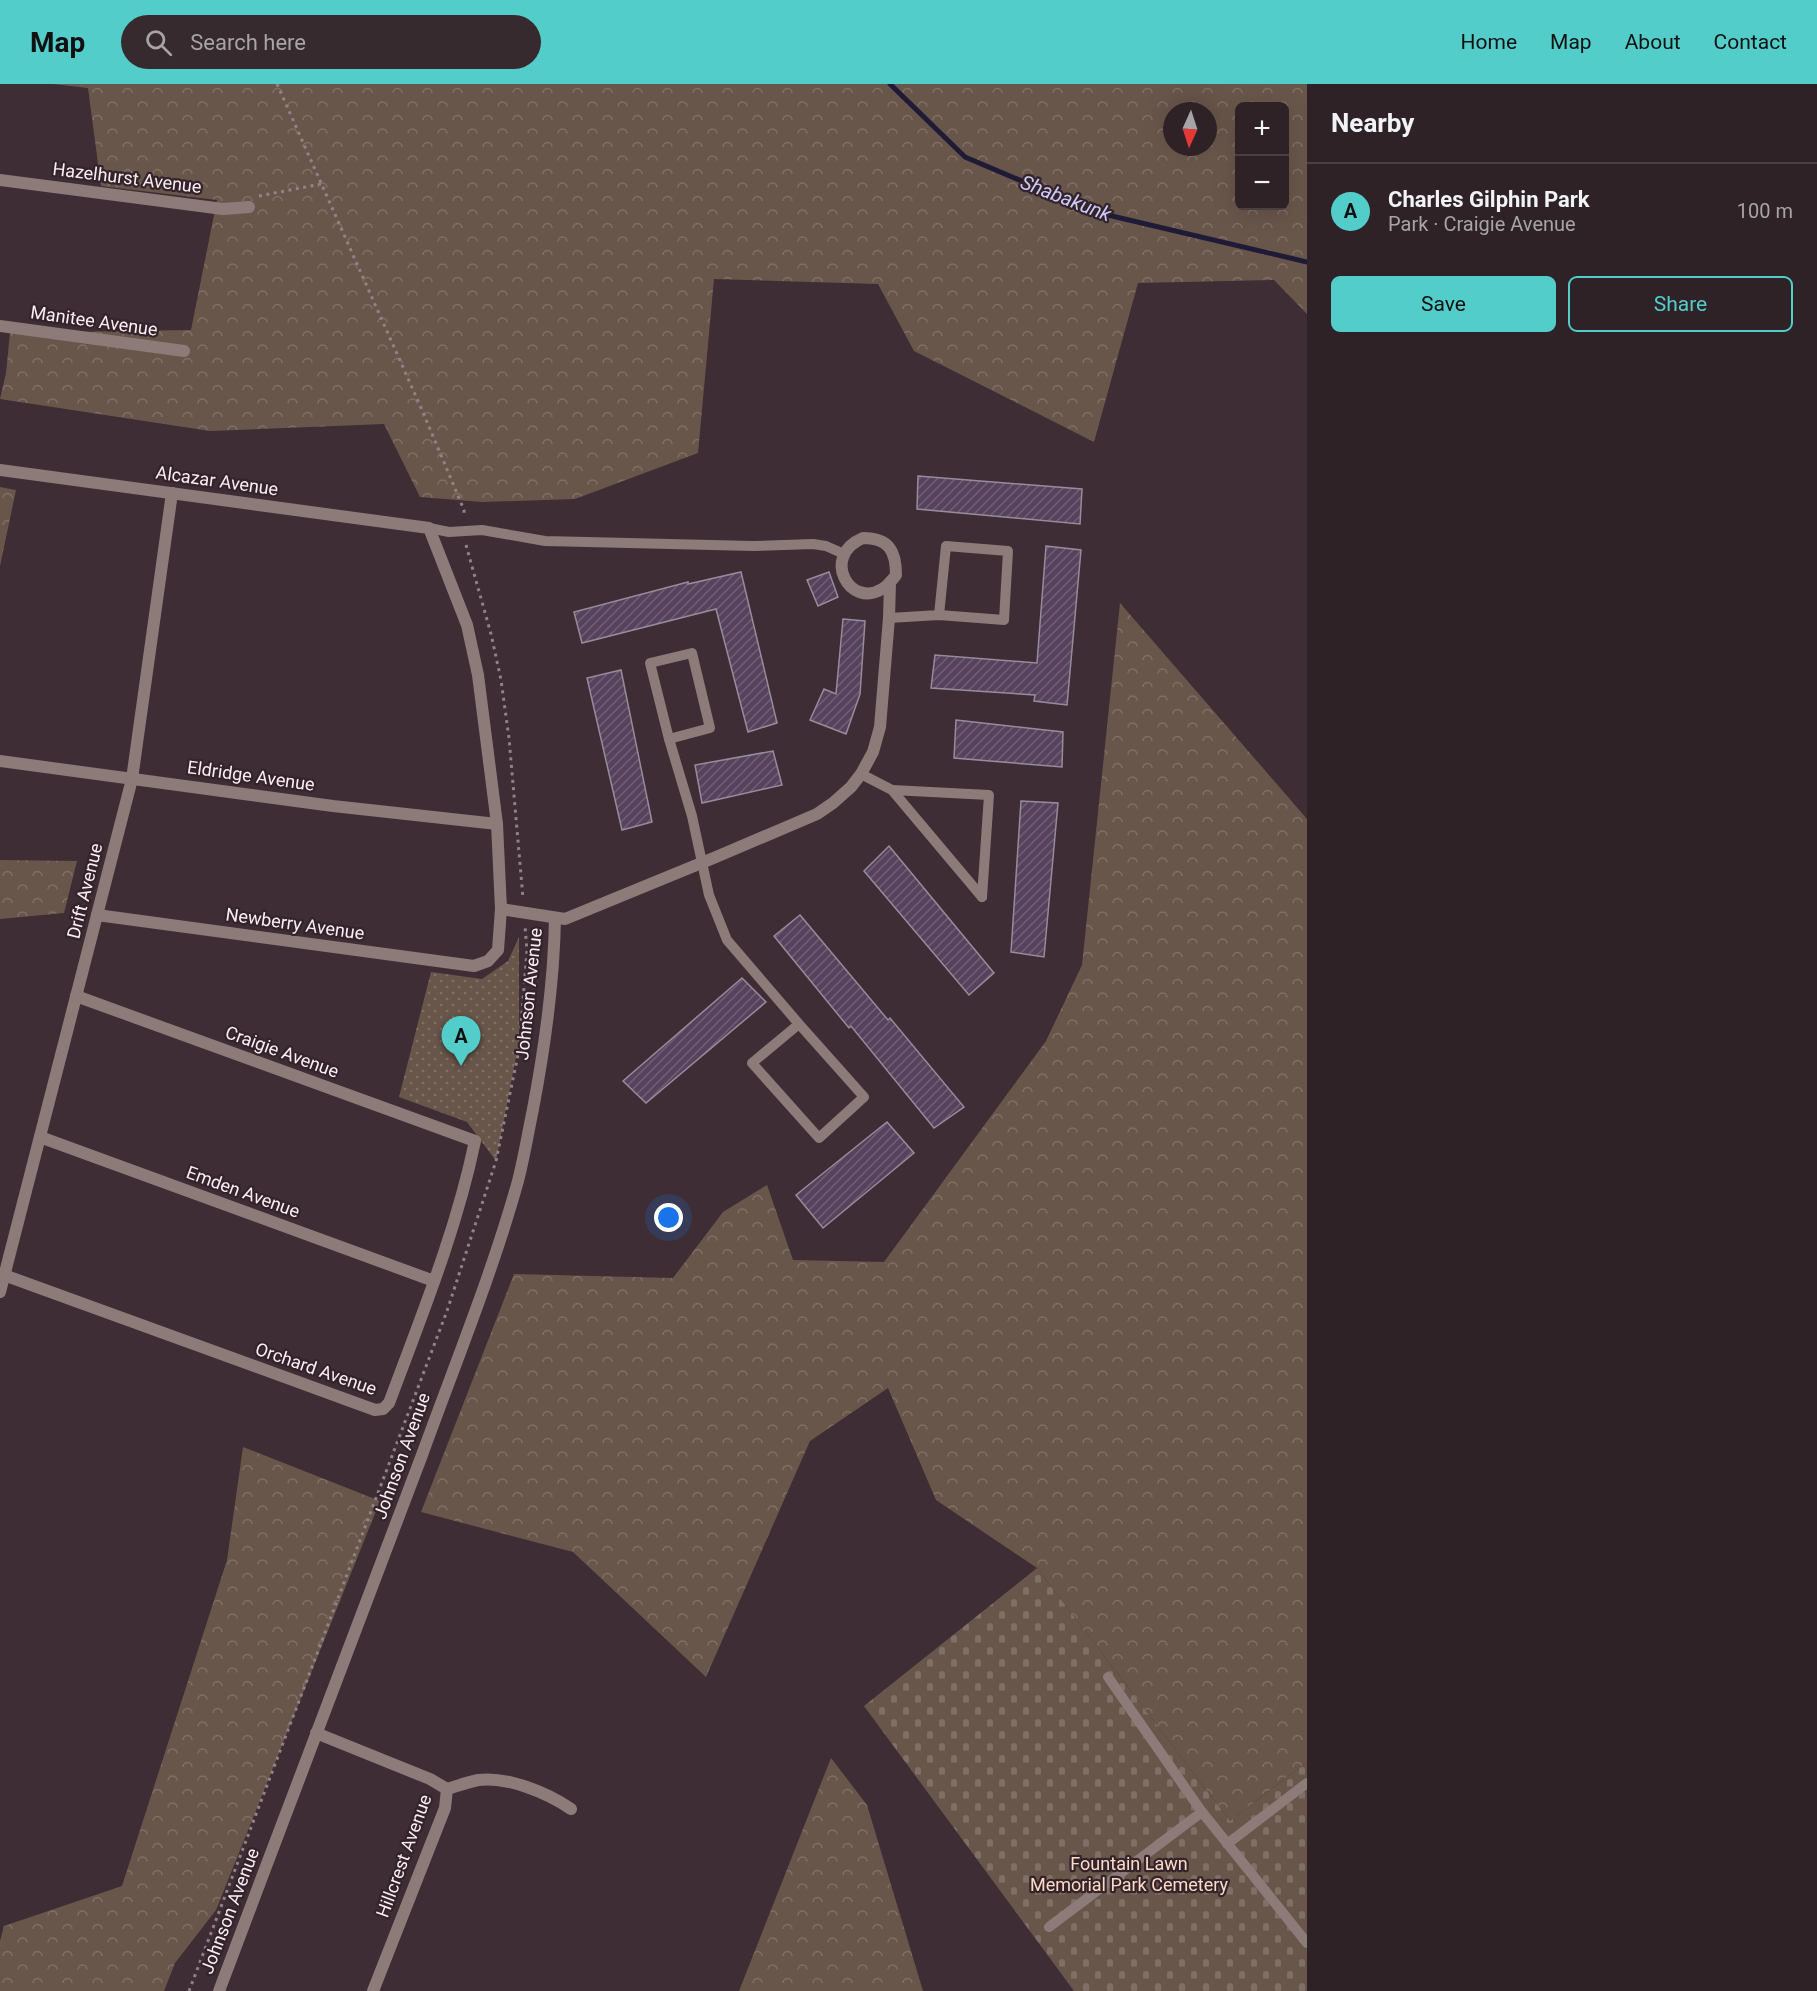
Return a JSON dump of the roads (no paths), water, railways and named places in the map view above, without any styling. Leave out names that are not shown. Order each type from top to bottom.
[{"type":"street","name":"Hazelhurst Avenue","points":[[0,180],[223,209],[249,207]]},
{"type":"street","name":"Manitee Avenue","points":[[0,326],[184,351]]},
{"type":"street","name":"Alcazar Avenue","points":[[0,470],[429,528]]},
{"type":"street","name":"Drift Avenue","points":[[0,1292],[132,778],[172,494]]},
{"type":"street","points":[[429,528],[466,625],[478,675],[497,824],[501,909],[555,918],[565,919],[817,814],[851,787],[873,752],[880,728],[890,582]]},
{"type":"street","points":[[862,538],[874,538],[891,548],[896,559],[896,575],[884,588],[875,592],[864,593],[854,589],[846,582],[841,570],[841,558],[844,554],[853,542],[862,538]]},
{"type":"street","name":"Eldridge Avenue","points":[[0,760],[333,806],[497,824]]},
{"type":"street","name":"Newberry Avenue","points":[[97,915],[474,966],[488,961],[498,950],[501,909]]},
{"type":"street","name":"Johnson Avenue","points":[[219,1991],[403,1507],[483,1290],[519,1178],[541,1067],[549,1010],[555,952],[555,918]]},
{"type":"street","name":"Craigie Avenue","points":[[76,996],[475,1141]]},
{"type":"street","name":"Emden Avenue","points":[[40,1137],[434,1281]]},
{"type":"street","name":"Orchard Avenue","points":[[4,1275],[375,1410],[383,1409],[389,1403],[434,1281],[465,1190],[475,1141]]},
{"type":"street","points":[[316,1733],[430,1779],[447,1789]]},
{"type":"street","name":"Hillcrest Avenue","points":[[373,1991],[445,1808],[447,1789],[480,1780],[508,1782],[536,1790],[572,1809]]},
{"type":"lane","points":[[429,528],[449,532],[482,530],[545,541],[753,546],[813,544],[844,554]]},
{"type":"lane","points":[[889,618],[939,615],[1004,620],[1008,552],[946,546],[939,615]]},
{"type":"lane","points":[[669,738],[710,728],[692,653],[650,663],[669,738],[692,816],[709,895],[727,940],[864,1097],[819,1138],[752,1063],[799,1024]]},
{"type":"lane","points":[[861,774],[892,790],[982,897],[989,795],[892,790]]},
{"type":"lane","points":[[1108,1677],[1202,1812],[1307,1942]]},
{"type":"lane","points":[[1227,1844],[1307,1783]]},
{"type":"lane","points":[[1049,1927],[1202,1812]]},
{"type":"waterway","name":"Shabakunk","points":[[890,84],[965,157],[1095,212],[1307,262]]},
{"type":"place","name":"Charles Gilphin Park","points":[[461,1066]]},
{"type":"park label","name":"Fountain Lawn Memorial Park Cemetery","points":[[1129,1874]]}]
